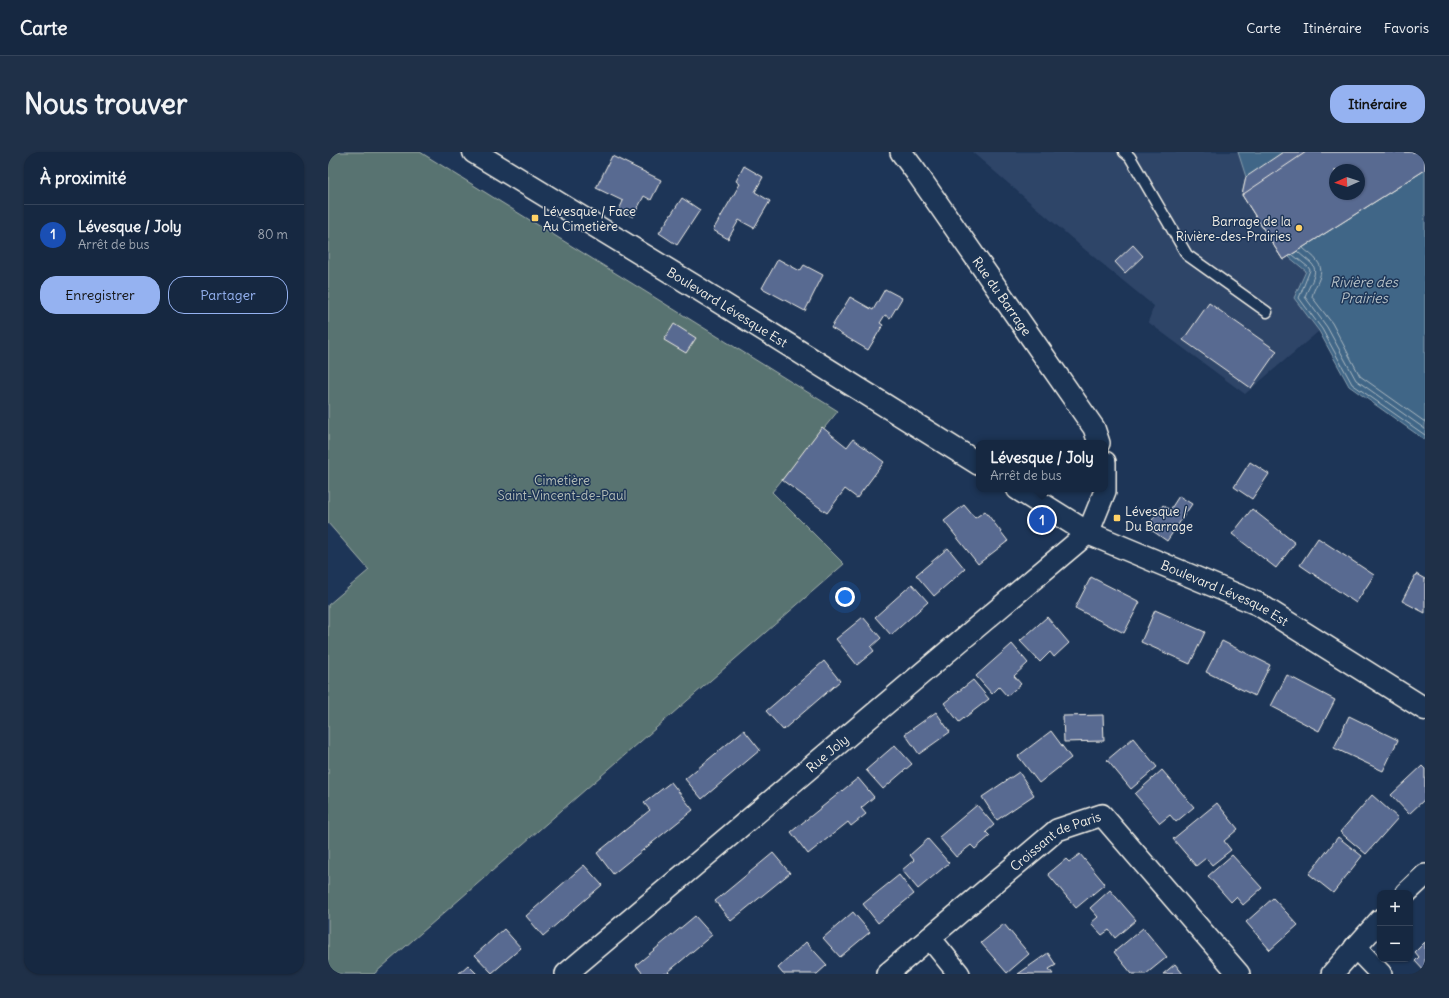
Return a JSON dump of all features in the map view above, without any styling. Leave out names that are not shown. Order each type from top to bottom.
[{"type":"street","name":"Boulevard Lévesque Est","points":[[474,152],[694,286],[976,462]]},
{"type":"street","name":"Rue du Barrage","points":[[901,152],[1094,428],[1098,440]]},
{"type":"street","name":"Boulevard Lévesque Est","points":[[1023,492],[1088,533],[1258,604],[1425,709]]},
{"type":"street","points":[[1088,533],[1105,492]]},
{"type":"street","name":"Rue Joly","points":[[566,974],[1088,533]]},
{"type":"street","name":"Croissant de Paris","points":[[887,974],[1057,830],[1102,814],[1239,974]]},
{"type":"street","points":[[1409,890],[1425,875]]},
{"type":"street","points":[[1332,974],[1377,923]]},
{"type":"street","points":[[930,938],[959,974]]},
{"type":"street","points":[[1355,947],[1381,974]]},
{"type":"lane","points":[[1124,152],[1130,157],[1187,255],[1267,312]]},
{"type":"shaded area","points":[[972,152],[1238,152],[1246,177],[1242,195],[1287,238],[1289,257],[1306,271],[1294,298],[1319,331],[1245,394],[1148,322],[1154,306],[1083,248]]},
{"type":"green space","name":"Cimetière Saint-Vincent-de-Paul","points":[[328,152],[420,152],[838,411],[772,492],[844,564],[374,974],[328,974],[328,605],[369,570],[328,523]]},
{"type":"water","name":"Rivière des Prairies","points":[[1238,152],[1425,152],[1425,440],[1349,386],[1319,331],[1294,298],[1306,271],[1289,257],[1287,240],[1283,260],[1242,195],[1246,177]]},
{"type":"building","name":"Barrage de la Rivière-des-Prairies","points":[[1283,152],[1425,152],[1425,170],[1283,260],[1242,195],[1246,177]]},
{"type":"building","name":"Barrage de la Rivière-des-Prairies","points":[[1306,152],[1425,152],[1425,170],[1283,260],[1242,195]]},
{"type":"building","points":[[612,156],[661,180],[651,200],[644,196],[633,217],[619,210],[623,201],[596,188]]},
{"type":"building","points":[[744,166],[763,177],[755,192],[770,201],[754,228],[739,220],[728,239],[713,230],[740,184],[736,181]]},
{"type":"building","points":[[682,198],[700,210],[677,245],[659,233]]},
{"type":"building","points":[[1133,245],[1143,256],[1125,273],[1115,262]]},
{"type":"building","points":[[778,259],[800,271],[804,265],[823,275],[805,311],[762,288]]},
{"type":"building","points":[[885,289],[902,298],[890,318],[885,315],[880,323],[883,325],[868,350],[831,328],[850,297],[873,310]]},
{"type":"building","points":[[1209,303],[1277,351],[1251,388],[1183,340]]},
{"type":"building","points":[[674,324],[696,338],[686,353],[664,340]]},
{"type":"building","points":[[822,427],[847,447],[853,439],[884,462],[857,498],[845,489],[827,513],[782,480]]},
{"type":"building","points":[[1250,462],[1269,474],[1252,499],[1234,487]]},
{"type":"building","points":[[1179,496],[1192,504],[1167,541],[1147,527],[1163,505],[1170,510]]},
{"type":"building","points":[[964,505],[975,518],[985,511],[1008,541],[978,564],[944,521]]},
{"type":"building","points":[[1252,509],[1295,543],[1276,568],[1232,534]]},
{"type":"building","points":[[1318,538],[1374,575],[1356,603],[1300,565]]},
{"type":"building","points":[[948,548],[965,569],[934,596],[916,575]]},
{"type":"building","points":[[1416,574],[1425,579],[1425,613],[1402,601]]},
{"type":"building","points":[[1091,577],[1140,602],[1124,633],[1075,608]]},
{"type":"building","points":[[912,584],[928,602],[891,635],[875,617]]},
{"type":"building","points":[[1155,610],[1205,632],[1190,664],[1141,642]]},
{"type":"building","points":[[863,617],[881,638],[871,647],[874,651],[857,665],[836,639]]},
{"type":"building","points":[[1047,617],[1069,643],[1054,657],[1050,652],[1040,662],[1020,641]]},
{"type":"building","points":[[1222,641],[1270,665],[1255,696],[1206,672]]},
{"type":"building","points":[[1012,644],[1028,663],[1014,676],[1021,684],[1007,696],[999,687],[992,694],[976,676]]},
{"type":"building","points":[[824,661],[840,681],[783,730],[766,711]]},
{"type":"building","points":[[1287,675],[1335,700],[1319,731],[1271,706]]},
{"type":"building","points":[[973,680],[989,699],[959,722],[944,703]]},
{"type":"building","points":[[936,712],[950,732],[919,754],[905,734]]},
{"type":"building","points":[[1103,715],[1104,741],[1064,742],[1063,716]]},
{"type":"building","points":[[1349,716],[1398,740],[1383,771],[1334,748]]},
{"type":"building","points":[[744,730],[760,750],[702,799],[685,779]]},
{"type":"building","points":[[1051,731],[1071,758],[1039,783],[1018,756]]},
{"type":"building","points":[[1133,738],[1157,767],[1131,789],[1107,760]]},
{"type":"building","points":[[895,745],[912,764],[883,789],[866,770]]},
{"type":"building","points":[[1422,766],[1425,769],[1425,799],[1409,814],[1391,795]]},
{"type":"building","points":[[1162,770],[1194,807],[1176,822],[1170,815],[1160,823],[1135,794]]},
{"type":"building","points":[[1019,772],[1034,795],[997,820],[982,797]]},
{"type":"building","points":[[858,778],[874,797],[861,808],[866,814],[851,826],[848,822],[808,854],[791,832]]},
{"type":"building","points":[[671,782],[693,810],[613,874],[597,853],[650,810],[644,803]]},
{"type":"building","points":[[1372,795],[1398,818],[1366,854],[1340,832]]},
{"type":"building","points":[[1217,803],[1238,829],[1224,841],[1231,850],[1212,865],[1206,858],[1196,866],[1173,839]]},
{"type":"building","points":[[977,805],[994,825],[986,832],[990,836],[975,849],[971,845],[956,857],[939,837]]},
{"type":"building","points":[[1338,837],[1362,856],[1333,893],[1309,874]]},
{"type":"building","points":[[928,839],[949,863],[918,889],[902,870],[914,860],[910,855]]},
{"type":"building","points":[[773,853],[790,873],[731,921],[715,901]]},
{"type":"building","points":[[1080,854],[1105,884],[1076,908],[1048,874],[1066,859],[1069,862]]},
{"type":"building","points":[[1232,855],[1262,888],[1243,905],[1236,897],[1231,902],[1208,876]]},
{"type":"building","points":[[584,865],[602,885],[543,936],[526,916]]},
{"type":"building","points":[[899,875],[914,894],[878,923],[863,904]]},
{"type":"building","points":[[1110,890],[1136,920],[1115,938],[1109,930],[1102,935],[1091,923],[1098,917],[1090,908]]},
{"type":"building","points":[[1273,898],[1298,925],[1270,950],[1246,922]]},
{"type":"building","points":[[853,912],[870,932],[840,957],[823,938]]},
{"type":"building","points":[[695,916],[712,935],[668,972],[670,974],[643,974],[636,965]]},
{"type":"building","points":[[1004,924],[1029,954],[1007,973],[981,943]]},
{"type":"building","points":[[1143,928],[1167,957],[1146,974],[1132,974],[1114,952]]},
{"type":"building","points":[[504,929],[521,948],[492,973],[475,955]]},
{"type":"building","points":[[806,942],[827,965],[817,974],[783,974],[778,968]]},
{"type":"building","points":[[1425,942],[1425,972],[1415,961],[1419,957],[1415,952]]},
{"type":"building","points":[[1048,953],[1056,965],[1049,969],[1053,974],[1018,974]]},
{"type":"building","points":[[1175,964],[1183,974],[1163,974]]},
{"type":"building","points":[[468,965],[477,974],[458,974]]},
{"type":"place","name":"Lévesque / Face Au Cimetière","points":[[535,218]]},
{"type":"place","name":"Barrage de la Rivière-des-Prairies","points":[[1299,228]]},
{"type":"place","name":"Lévesque / Du Barrage","points":[[1117,518]]},
{"type":"place","name":"Lévesque / Joly","points":[[1042,520]]}]
